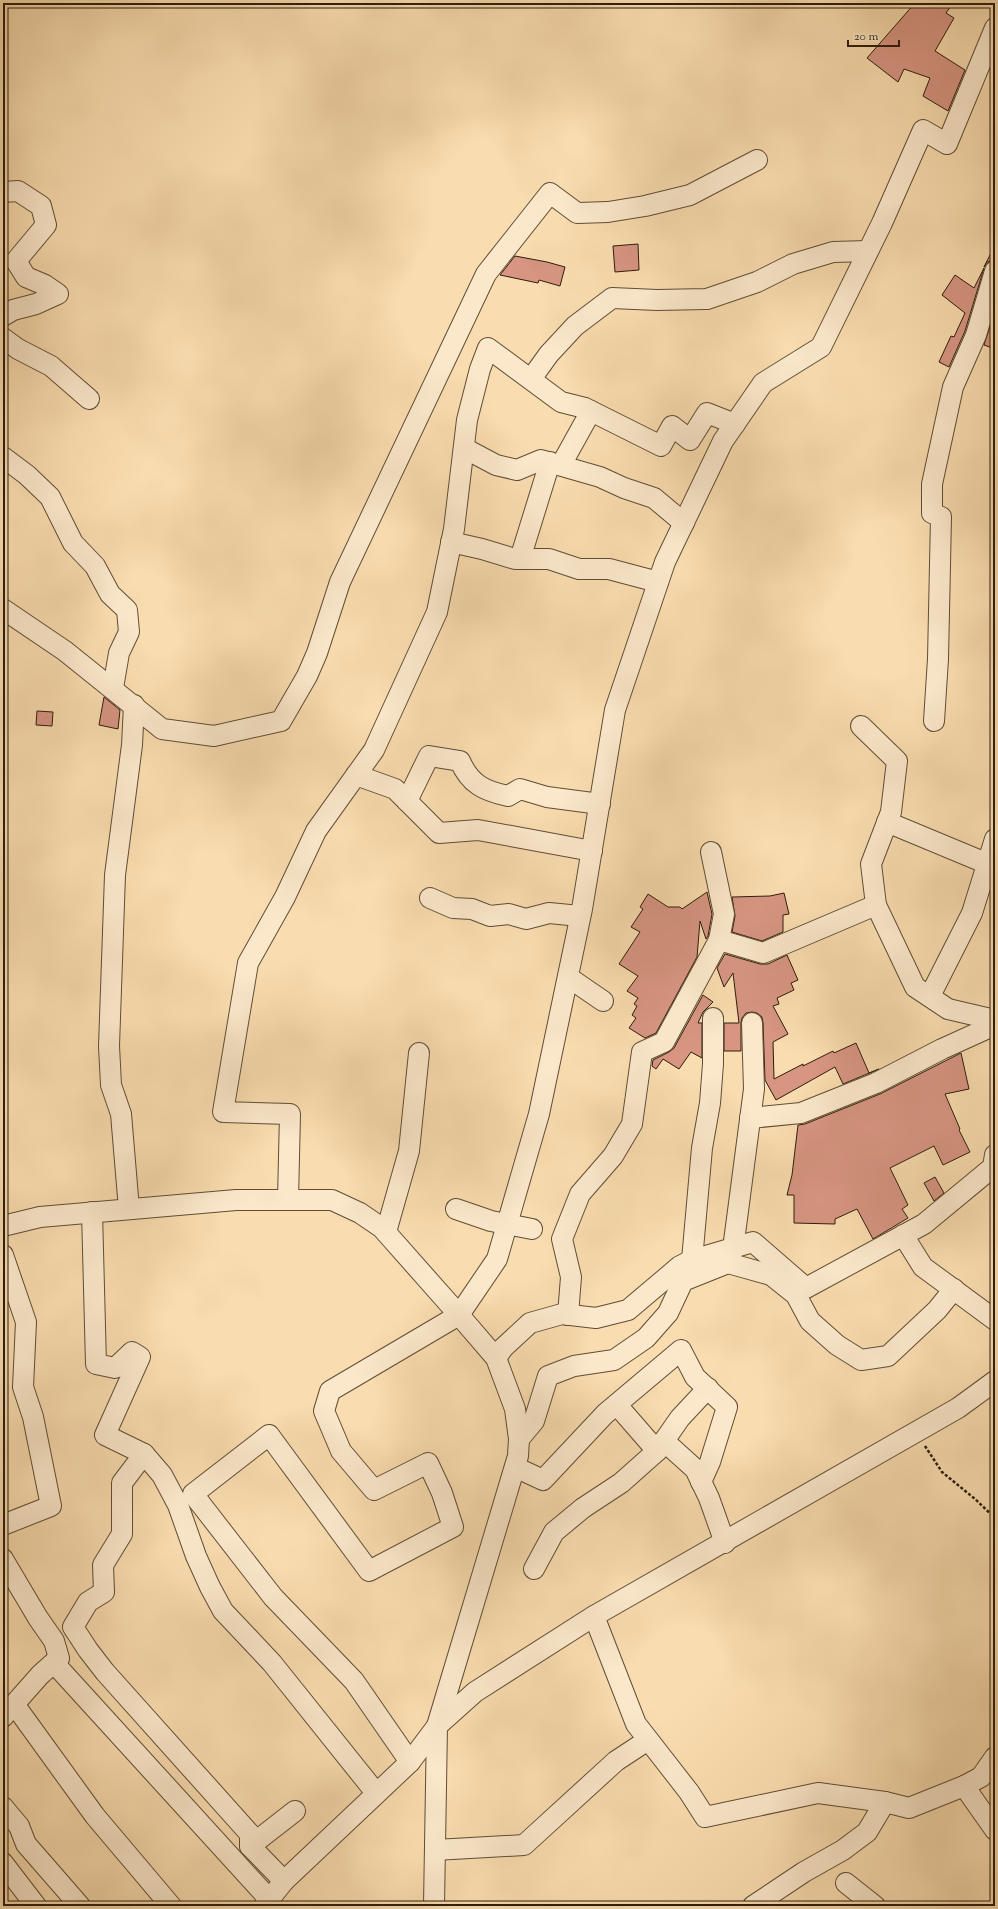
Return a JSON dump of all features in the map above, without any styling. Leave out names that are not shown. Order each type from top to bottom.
[{"type":"street","points":[[410,1762],[354,1681],[273,1597],[193,1494],[269,1435],[369,1571],[453,1527],[442,1493],[428,1463],[374,1490],[341,1451],[324,1411],[330,1391],[460,1315],[497,1259],[539,1114],[580,916],[615,710],[665,562],[723,441],[763,383],[821,347],[868,251],[923,130],[947,144],[995,28]]},
{"type":"street","points":[[3,611],[66,651],[162,729],[214,736],[281,721],[307,676],[317,653],[340,582],[486,274],[550,193],[577,213],[608,212],[645,206],[690,195],[757,160]]},
{"type":"street","points":[[3,192],[18,191],[41,206],[46,225],[16,261],[26,277],[45,285],[58,294],[36,304],[13,310],[3,316]]},
{"type":"street","points":[[531,380],[549,354],[575,326],[612,298],[657,300],[707,299],[757,282],[793,264],[833,252],[868,251]]},
{"type":"street","points":[[934,722],[938,659],[941,517],[932,513],[932,484],[953,387],[976,335],[995,270]]},
{"type":"street","points":[[3,338],[18,349],[51,366],[89,398]]},
{"type":"street","points":[[288,1200],[290,1114],[223,1112],[230,1063],[248,963],[285,897],[316,831],[374,750],[437,612],[451,542],[467,420],[480,369],[488,348],[561,402],[585,408],[661,446],[672,426],[690,440],[706,413],[735,424]]},
{"type":"street","points":[[520,559],[556,464],[591,411]]},
{"type":"street","points":[[464,448],[496,465],[517,470],[541,460],[600,477],[624,488],[654,498],[684,523]]},
{"type":"street","points":[[3,457],[28,476],[50,497],[73,543],[96,566],[110,594],[127,610],[130,632],[119,653],[113,688]]},
{"type":"street","points":[[451,542],[520,559],[550,559],[580,569],[609,569],[658,582]]},
{"type":"street","points":[[129,1209],[122,1114],[111,1085],[109,1046],[115,875],[132,745],[134,705]]},
{"type":"street","points":[[861,726],[897,761],[891,812],[871,864],[876,905],[915,986],[948,1009],[995,1020]]},
{"type":"street","points":[[407,801],[429,756],[460,761],[466,774],[488,792],[508,796],[520,789],[547,797],[600,804]]},
{"type":"street","points":[[356,775],[395,789],[439,833],[478,830],[592,851]]},
{"type":"street","points":[[888,822],[988,864]]},
{"type":"street","points":[[930,996],[972,913],[995,839]]},
{"type":"street","points":[[568,1315],[571,1277],[562,1238],[580,1194],[613,1156],[632,1124],[642,1052],[664,1042],[719,940],[724,914],[711,852]]},
{"type":"street","points":[[430,898],[453,908],[472,909],[490,916],[509,914],[526,919],[550,913],[580,916]]},
{"type":"street","points":[[719,940],[763,953],[876,905]]},
{"type":"street","points":[[568,977],[603,1001]]},
{"type":"street","points":[[692,1260],[702,1148],[710,1103],[713,1064],[713,1018]]},
{"type":"street","points":[[730,1256],[754,1089],[752,1024]]},
{"type":"street","points":[[750,1118],[800,1113],[876,1083],[942,1049],[995,1025]]},
{"type":"street","points":[[386,1232],[409,1151],[419,1053]]},
{"type":"street","points":[[518,1439],[534,1421],[548,1376],[574,1366],[614,1360],[646,1338],[668,1313],[683,1281],[753,1242],[806,1288],[924,1224],[993,1167],[995,1155]]},
{"type":"street","points":[[3,1226],[40,1217],[236,1200],[332,1200],[360,1213],[386,1232],[496,1358],[515,1409],[518,1456],[437,1726],[434,1906]]},
{"type":"street","points":[[456,1209],[507,1224],[532,1229]]},
{"type":"street","points":[[92,1212],[96,1364],[115,1368],[132,1352],[140,1357],[105,1435],[144,1454],[162,1475],[178,1505],[199,1562],[223,1611],[272,1663],[376,1793]]},
{"type":"street","points":[[903,1235],[923,1267],[995,1320]]},
{"type":"street","points":[[3,1255],[26,1322],[23,1386],[33,1417],[51,1506],[3,1525]]},
{"type":"street","points":[[496,1358],[503,1348],[530,1323],[562,1314],[596,1318],[628,1310],[680,1266],[692,1260],[730,1256],[771,1275],[796,1295],[810,1321],[837,1345],[861,1360],[888,1356],[937,1310],[954,1289]]},
{"type":"street","points":[[515,1467],[543,1480],[605,1414],[681,1350],[695,1377],[727,1407],[710,1462],[701,1482]]},
{"type":"street","points":[[54,1663],[267,1902],[284,1881],[410,1762],[437,1726],[475,1692],[594,1616],[725,1543],[958,1408],[995,1381]]},
{"type":"street","points":[[534,1569],[554,1532],[582,1508],[621,1482],[660,1446],[680,1418],[708,1388]]},
{"type":"street","points":[[617,1405],[660,1446],[695,1470],[725,1543]]},
{"type":"street","points":[[144,1454],[122,1483],[122,1534],[103,1565],[104,1592],[88,1602],[73,1626],[88,1650],[105,1672],[250,1834],[250,1846],[284,1881]]},
{"type":"street","points":[[3,1559],[38,1618],[54,1641],[59,1658],[8,1711],[171,1906]]},
{"type":"street","points":[[594,1616],[636,1724],[689,1792],[705,1817],[818,1793],[885,1802],[909,1808],[964,1786],[981,1777],[995,1757]]},
{"type":"street","points":[[435,1850],[524,1845],[616,1761],[648,1740]]},
{"type":"street","points":[[964,1786],[995,1830]]},
{"type":"street","points":[[753,1906],[790,1880],[843,1850],[867,1832],[885,1802]]},
{"type":"street","points":[[3,1808],[19,1826],[26,1844],[80,1906]]},
{"type":"street","points":[[250,1846],[295,1811]]},
{"type":"street","points":[[3,1863],[36,1906]]},
{"type":"street","points":[[846,1883],[874,1906]]},
{"type":"path","points":[[916,1432],[942,1472],[975,1499],[995,1518]]},
{"type":"building","points":[[915,3],[953,3],[946,13],[954,18],[935,51],[965,70],[948,111],[923,96],[930,78],[904,69],[898,82],[867,58]]},
{"type":"building","points":[[638,244],[639,270],[615,272],[613,246]]},
{"type":"building","points":[[995,245],[995,260],[987,262],[984,267]]},
{"type":"building","points":[[515,256],[565,267],[560,286],[539,280],[538,283],[500,275]]},
{"type":"building","points":[[984,268],[965,331],[949,367],[939,362],[951,336],[954,337],[965,313],[942,295],[955,275],[974,288]]},
{"type":"building","points":[[995,311],[995,349],[984,345]]},
{"type":"building","points":[[104,697],[120,710],[118,729],[99,725]]},
{"type":"building","points":[[37,711],[53,712],[52,726],[36,725]]},
{"type":"building","points":[[707,892],[712,914],[708,936],[706,939],[700,921],[697,957],[656,1033],[645,1038],[629,1028],[636,1018],[632,1015],[637,1006],[634,1004],[638,998],[627,991],[638,976],[619,964],[640,932],[631,927],[643,909],[640,907],[648,894],[668,907],[680,907],[682,909]]},
{"type":"building","points":[[784,893],[789,914],[783,915],[783,932],[762,941],[732,932],[735,916],[732,897],[770,896]]},
{"type":"building","points":[[725,954],[760,964],[768,964],[787,955],[798,980],[791,983],[794,990],[777,998],[779,1004],[773,1006],[788,1034],[773,1042],[774,1079],[803,1064],[803,1066],[833,1051],[834,1053],[856,1043],[869,1073],[879,1069],[843,1084],[835,1067],[776,1100],[765,1080],[762,1017],[757,1013],[746,1013],[742,1018],[741,1023],[741,1051],[724,1051],[724,1023],[739,1023],[733,973],[724,987],[717,968]]},
{"type":"building","points":[[703,995],[713,1002],[703,1012],[698,1023],[702,1023],[702,1058],[691,1052],[679,1069],[663,1059],[656,1069],[652,1066],[653,1060],[674,1048]]},
{"type":"building","points":[[961,1053],[969,1089],[945,1094],[960,1129],[959,1130],[970,1152],[943,1165],[934,1146],[890,1168],[908,1205],[902,1209],[908,1218],[873,1239],[857,1209],[835,1219],[835,1224],[794,1223],[794,1195],[787,1195],[792,1175],[798,1125],[805,1124],[880,1094]]},
{"type":"building","points":[[935,1177],[944,1193],[934,1201],[924,1183]]}]
